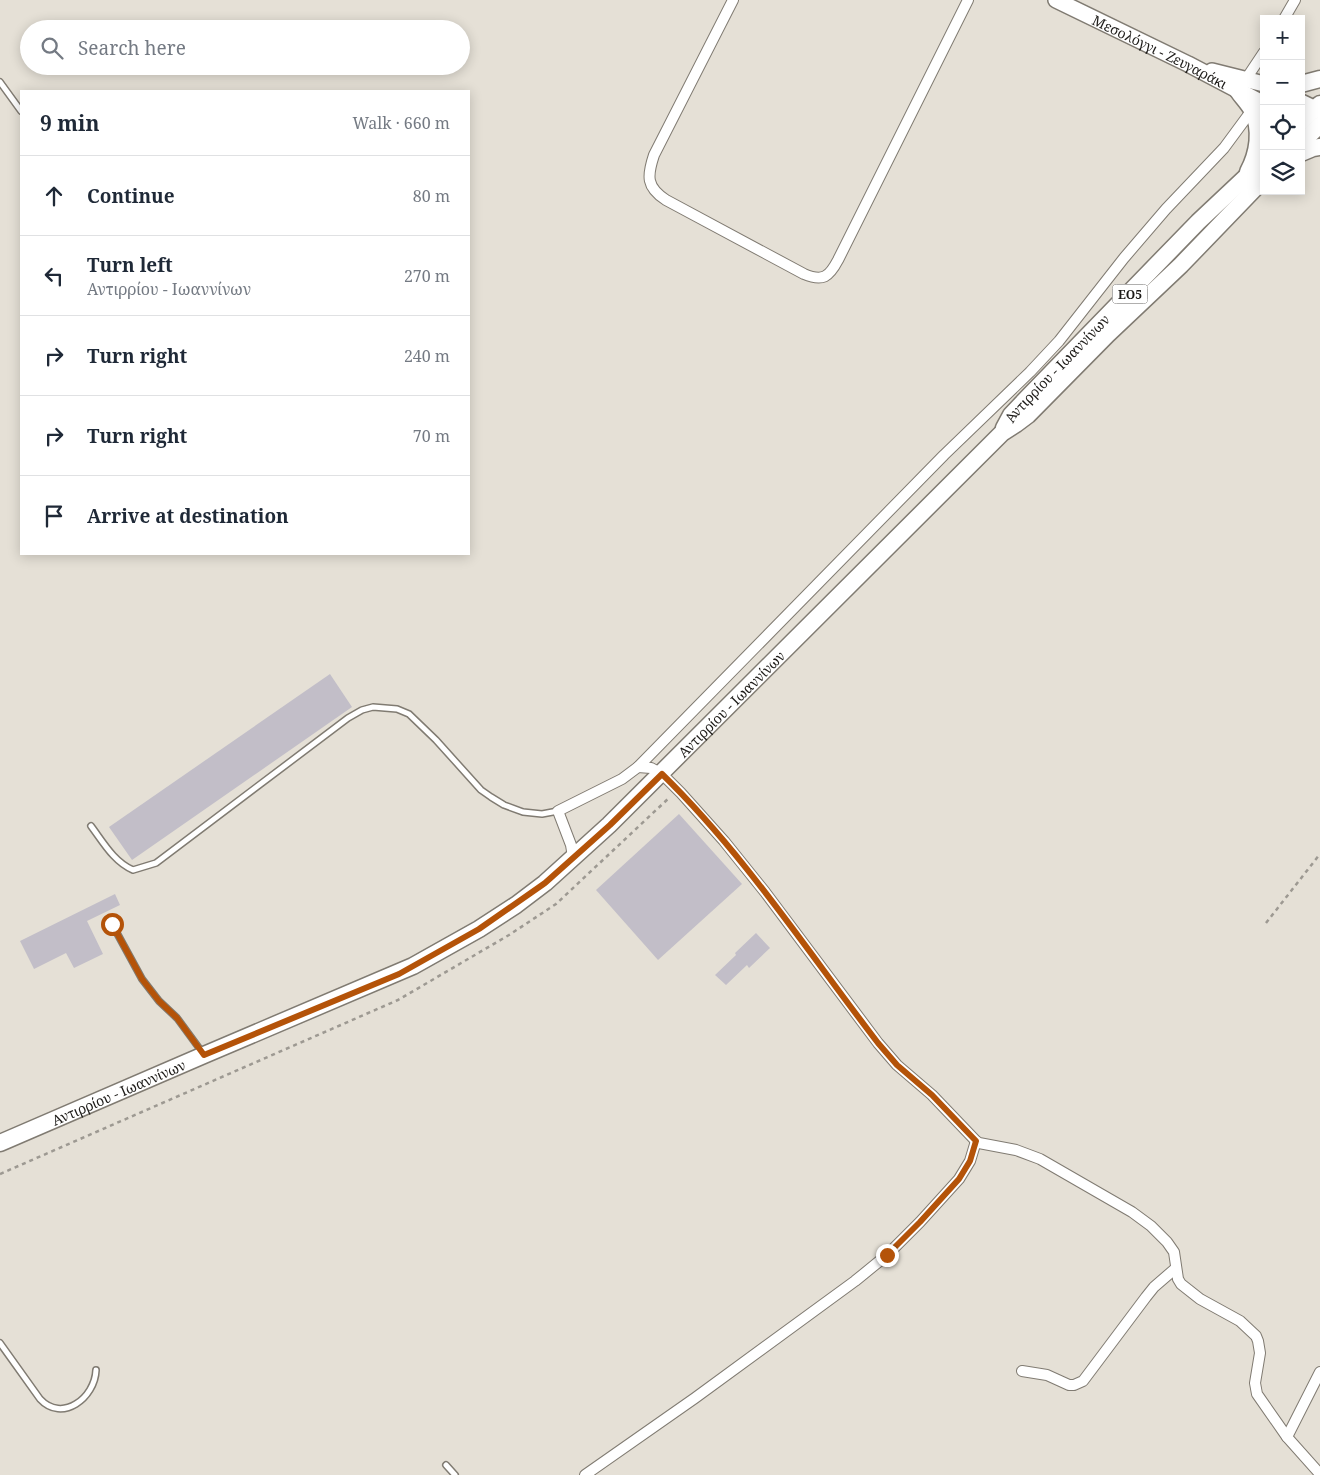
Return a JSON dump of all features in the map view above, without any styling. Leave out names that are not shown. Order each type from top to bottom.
[{"type":"main road","name":"Μεσολόγγι - Ζευγαράκι","points":[[1060,1],[1188,64],[1242,85],[1260,84]]},
{"type":"main road","points":[[1305,82],[1320,79]]},
{"type":"main road","points":[[1242,85],[1258,107],[1258,140],[1252,163],[1243,178]]},
{"type":"main road","points":[[1305,134],[1313,117]]},
{"type":"main road","points":[[1305,151],[1313,148],[1320,148]]},
{"type":"main road","name":"Αντιρρίου - Ιωαννίνων","points":[[1002,432],[1011,415],[1022,403],[1198,222],[1260,163]]},
{"type":"main road","name":"Αντιρρίου - Ιωαννίνων","points":[[0,1143],[413,966],[461,940],[506,912],[545,883],[610,825],[1002,432],[1028,415],[1102,340],[1181,265],[1260,183]]},
{"type":"street","points":[[733,0],[654,155],[649,174],[650,181],[657,194],[666,200],[804,274],[820,279],[830,272],[838,260],[968,0]]},
{"type":"street","points":[[1286,15],[1295,0]]},
{"type":"street","points":[[1242,85],[1260,58]]},
{"type":"street","points":[[1305,80],[1320,70]]},
{"type":"street","points":[[573,858],[571,845],[558,811],[622,779],[638,767],[718,687],[944,456],[1036,366],[1124,258],[1224,148],[1258,107]]},
{"type":"street","points":[[638,767],[651,768],[662,774],[701,815],[765,892],[878,1043],[897,1065],[932,1095],[976,1141],[1016,1150],[1040,1160],[1132,1212],[1151,1226],[1167,1242],[1175,1255],[1178,1278],[1188,1290],[1200,1299],[1240,1321],[1256,1336],[1260,1350],[1255,1383],[1257,1394],[1287,1438],[1319,1474]]},
{"type":"street","points":[[585,1475],[695,1398],[855,1281],[887,1255],[959,1179],[970,1161],[976,1141]]},
{"type":"street","points":[[1022,1371],[1047,1375],[1069,1385],[1079,1384],[1146,1297],[1176,1268]]},
{"type":"street","points":[[1287,1438],[1320,1372]]},
{"type":"lane","points":[[0,82],[20,110]]},
{"type":"lane","points":[[91,826],[117,860],[124,866],[133,870],[156,862],[348,718],[362,710],[373,707],[397,709],[409,714],[436,740],[481,790],[504,805],[514,810],[532,814],[558,811]]},
{"type":"lane","points":[[112,924],[142,979],[159,1001],[177,1018],[204,1055]]},
{"type":"lane","points":[[0,1343],[46,1406],[66,1408],[74,1405],[85,1397],[94,1384],[96,1370]]},
{"type":"lane","points":[[446,1465],[454,1475]]},
{"type":"path","points":[[1266,923],[1320,854]]},
{"type":"building","points":[[330,674],[352,707],[132,860],[109,827]]},
{"type":"building","points":[[679,814],[742,884],[658,960],[596,890]]},
{"type":"building","points":[[115,894],[120,905],[87,921],[103,954],[74,968],[66,953],[34,969],[20,941]]},
{"type":"building","points":[[756,933],[770,948],[749,968],[747,965],[726,985],[715,975]]},
{"type":"route","points":[[112,924],[142,979],[159,1001],[177,1018],[204,1055],[399,974],[479,929],[545,883],[610,825],[662,774],[724,841],[765,892],[878,1043],[897,1065],[932,1095],[976,1141],[968,1166],[959,1179],[887,1255]]}]
